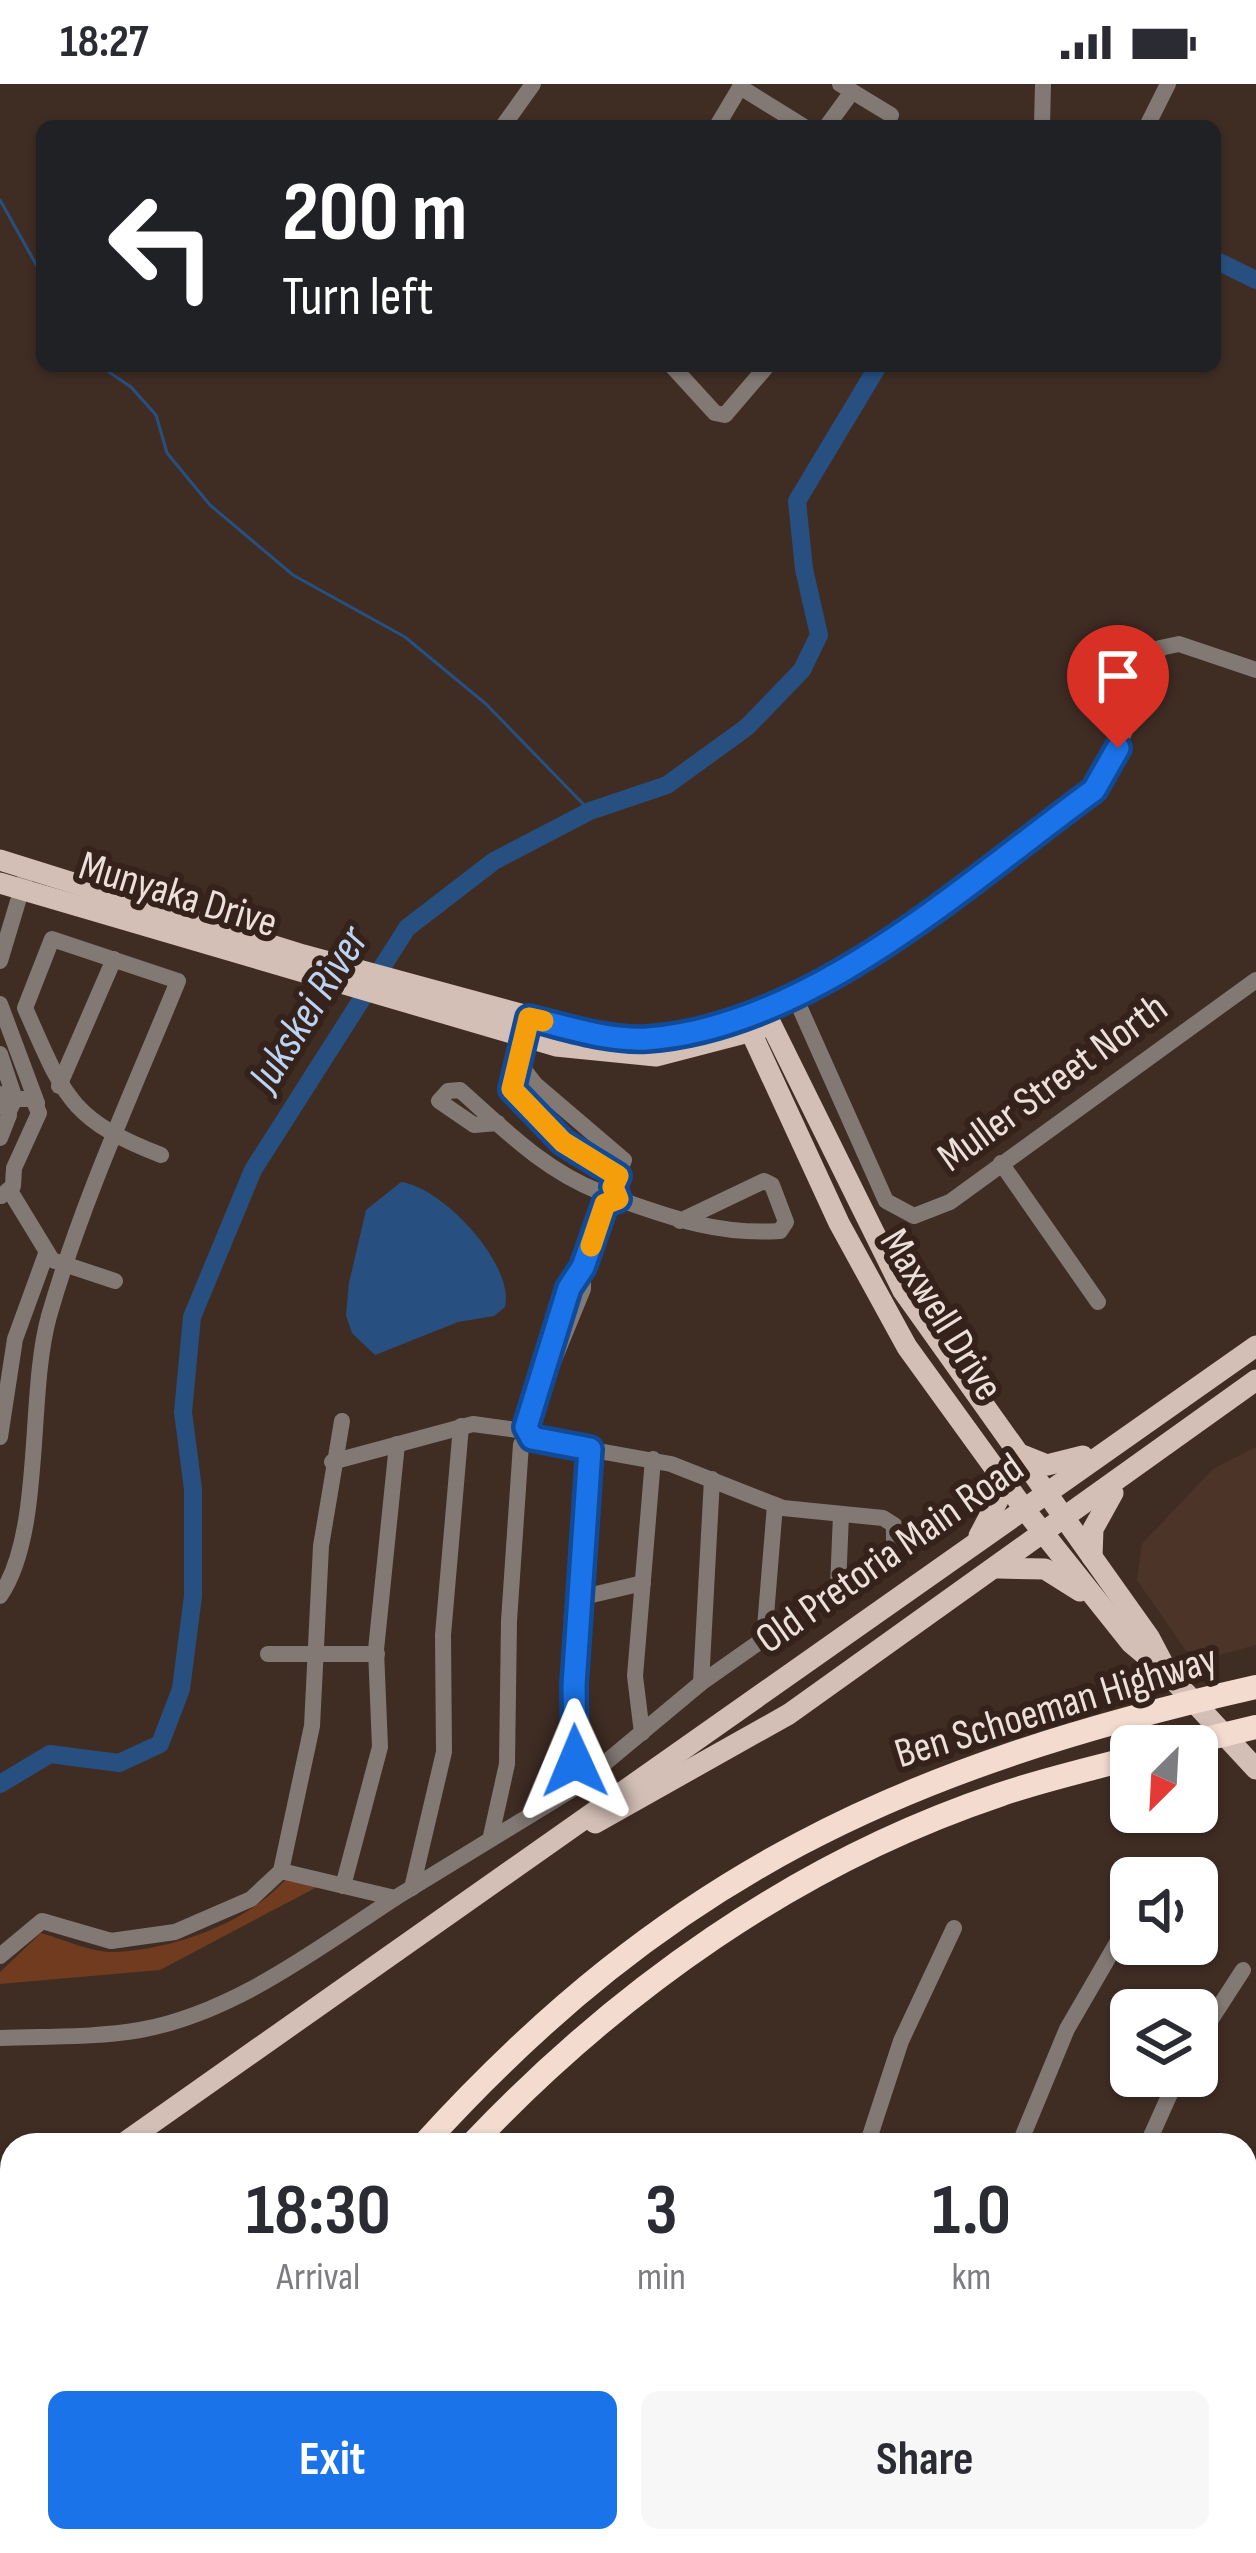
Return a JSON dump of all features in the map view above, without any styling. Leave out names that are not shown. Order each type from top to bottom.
[{"type":"highway","name":"Ben Schoeman Highway","points":[[435,2133],[554,2013],[641,1940],[752,1869],[853,1813],[924,1783],[1141,1712],[1251,1689]]},
{"type":"highway","name":"Ben Schoeman Highway","points":[[1218,1736],[1256,1727]]},
{"type":"highway","name":"Ben Schoeman Highway","points":[[483,2133],[577,2039],[662,1970],[762,1909],[866,1850],[998,1795],[1110,1764]]},
{"type":"main road","name":"Munyaka Drive","points":[[9,877],[632,1057],[715,1045],[758,1021]]},
{"type":"main road","name":"Munyaka Drive","points":[[526,1028],[644,1039],[758,1021]]},
{"type":"main road","name":"Maxwell Drive","points":[[758,1021],[772,1075],[874,1292],[1025,1510],[1112,1619],[1256,1769]]},
{"type":"main road","name":"Maxwell Drive","points":[[758,1021],[886,1263],[1169,1675]]},
{"type":"main road","points":[[715,1045],[747,1054],[772,1075]]},
{"type":"main road","name":"Old Pretoria Main Road","points":[[138,2133],[1256,1346]]},
{"type":"main road","name":"Old Pretoria Main Road","points":[[572,1832],[789,1714],[1256,1380]]},
{"type":"main road","points":[[1011,1449],[1035,1462],[1060,1465],[1113,1444]]},
{"type":"main road","points":[[972,1547],[999,1498],[996,1470]]},
{"type":"main road","points":[[1091,1557],[1096,1519],[1124,1478]]},
{"type":"main road","points":[[998,1568],[1057,1572],[1112,1619]]},
{"type":"street","points":[[507,120],[533,84]]},
{"type":"street","points":[[1042,84],[1042,120]]},
{"type":"street","points":[[1150,120],[1168,84]]},
{"type":"street","points":[[721,120],[741,86],[794,120]]},
{"type":"street","points":[[830,120],[846,89],[891,116]]},
{"type":"street","points":[[678,372],[722,416],[738,406],[763,372]]},
{"type":"street","points":[[758,1021],[802,998],[1094,790],[1107,773],[1155,653],[1179,644],[1256,670]]},
{"type":"street","points":[[0,962],[9,877]]},
{"type":"street","points":[[0,1596],[26,1520],[31,1437],[48,1319],[113,1137],[178,980],[52,939],[25,1008],[59,1086],[96,1128],[113,1137],[161,1155]]},
{"type":"street","points":[[59,1086],[114,958]]},
{"type":"street","name":"Muller Street North","points":[[802,998],[886,1201],[904,1214],[934,1211],[1256,980]]},
{"type":"street","points":[[0,1004],[37,1103],[34,1122],[7,1163],[5,1194],[46,1254],[67,1267],[115,1281]]},
{"type":"street","points":[[526,1028],[512,1089],[613,1186],[680,1221],[721,1232],[779,1231],[786,1222],[772,1185],[764,1181],[680,1221]]},
{"type":"street","points":[[0,1054],[8,1105],[19,1125],[34,1122]]},
{"type":"street","points":[[517,1061],[571,1114],[613,1186]]},
{"type":"street","points":[[8,1105],[29,1096],[37,1103]]},
{"type":"street","points":[[0,1138],[8,1105]]},
{"type":"street","points":[[553,1132],[571,1114]]},
{"type":"street","points":[[498,1124],[558,1174],[613,1186]]},
{"type":"street","points":[[1001,1163],[1099,1302]]},
{"type":"street","points":[[491,1836],[508,1764],[508,1622],[524,1435],[613,1186]]},
{"type":"street","points":[[0,1437],[16,1339],[46,1254]]},
{"type":"street","points":[[0,1956],[42,1921],[111,1941],[175,1932],[251,1899],[281,1871],[312,1726],[332,1462],[342,1421]]},
{"type":"street","points":[[0,2038],[145,2029],[201,2011],[274,1977],[491,1836],[574,1788],[701,1682],[838,1587],[890,1561],[896,1529],[883,1519],[776,1505],[653,1460],[485,1423],[332,1462]]},
{"type":"street","points":[[412,1888],[444,1752],[443,1635],[461,1426]]},
{"type":"street","points":[[343,1886],[380,1747],[376,1654],[397,1444]]},
{"type":"street","points":[[574,1788],[578,1598],[590,1449]]},
{"type":"street","points":[[641,1733],[635,1676],[653,1460]]},
{"type":"street","points":[[701,1682],[712,1479]]},
{"type":"street","points":[[764,1640],[776,1505]]},
{"type":"street","points":[[838,1587],[841,1514]]},
{"type":"street","points":[[578,1598],[643,1583]]},
{"type":"street","points":[[268,1654],[376,1654]]},
{"type":"street","points":[[281,1871],[395,1898]]},
{"type":"street","points":[[871,2133],[902,2042],[954,1928]]},
{"type":"street","points":[[1024,2133],[1066,2029],[1110,1954]]},
{"type":"street","points":[[1218,2009],[1244,1970]]},
{"type":"street","points":[[1152,2133],[1169,2097]]},
{"type":"shaded area","points":[[1256,1447],[1256,1645],[1194,1662],[1137,1580],[1142,1544],[1213,1469]]},
{"type":"shaded area","points":[[287,1878],[319,1886],[160,1970],[0,1984],[0,1972],[41,1933],[106,1952],[162,1946],[231,1920]]},
{"type":"water","points":[[401,1182],[436,1198],[472,1230],[499,1270],[505,1307],[494,1316],[458,1322],[375,1355],[352,1333],[346,1315],[349,1283],[366,1210]]},
{"type":"waterway","points":[[0,200],[36,264]]},
{"type":"waterway","name":"Jukskei River","points":[[1221,263],[1256,280]]},
{"type":"waterway","points":[[109,372],[131,387],[156,415],[167,453],[210,505],[293,575],[405,637],[486,704],[590,811]]},
{"type":"waterway","name":"Jukskei River","points":[[0,1784],[50,1754],[119,1763],[160,1744],[181,1689],[193,1596],[193,1489],[183,1412],[192,1317],[253,1170],[407,928],[494,861],[590,811],[667,785],[747,727],[802,670],[819,635],[804,569],[797,501],[874,372]]},
{"type":"slow traffic","points":[[543,1021],[529,1018],[511,1077],[512,1089],[563,1142],[618,1176],[613,1187],[618,1199],[605,1204],[591,1246]]},
{"type":"route","points":[[575,1761],[574,1685],[590,1449],[532,1438],[526,1427],[548,1370],[549,1351],[569,1288],[583,1267],[605,1204],[618,1199],[613,1187],[618,1176],[563,1142],[512,1089],[511,1077],[529,1018],[644,1039],[718,1025],[809,992],[1094,790],[1118,748]]}]
